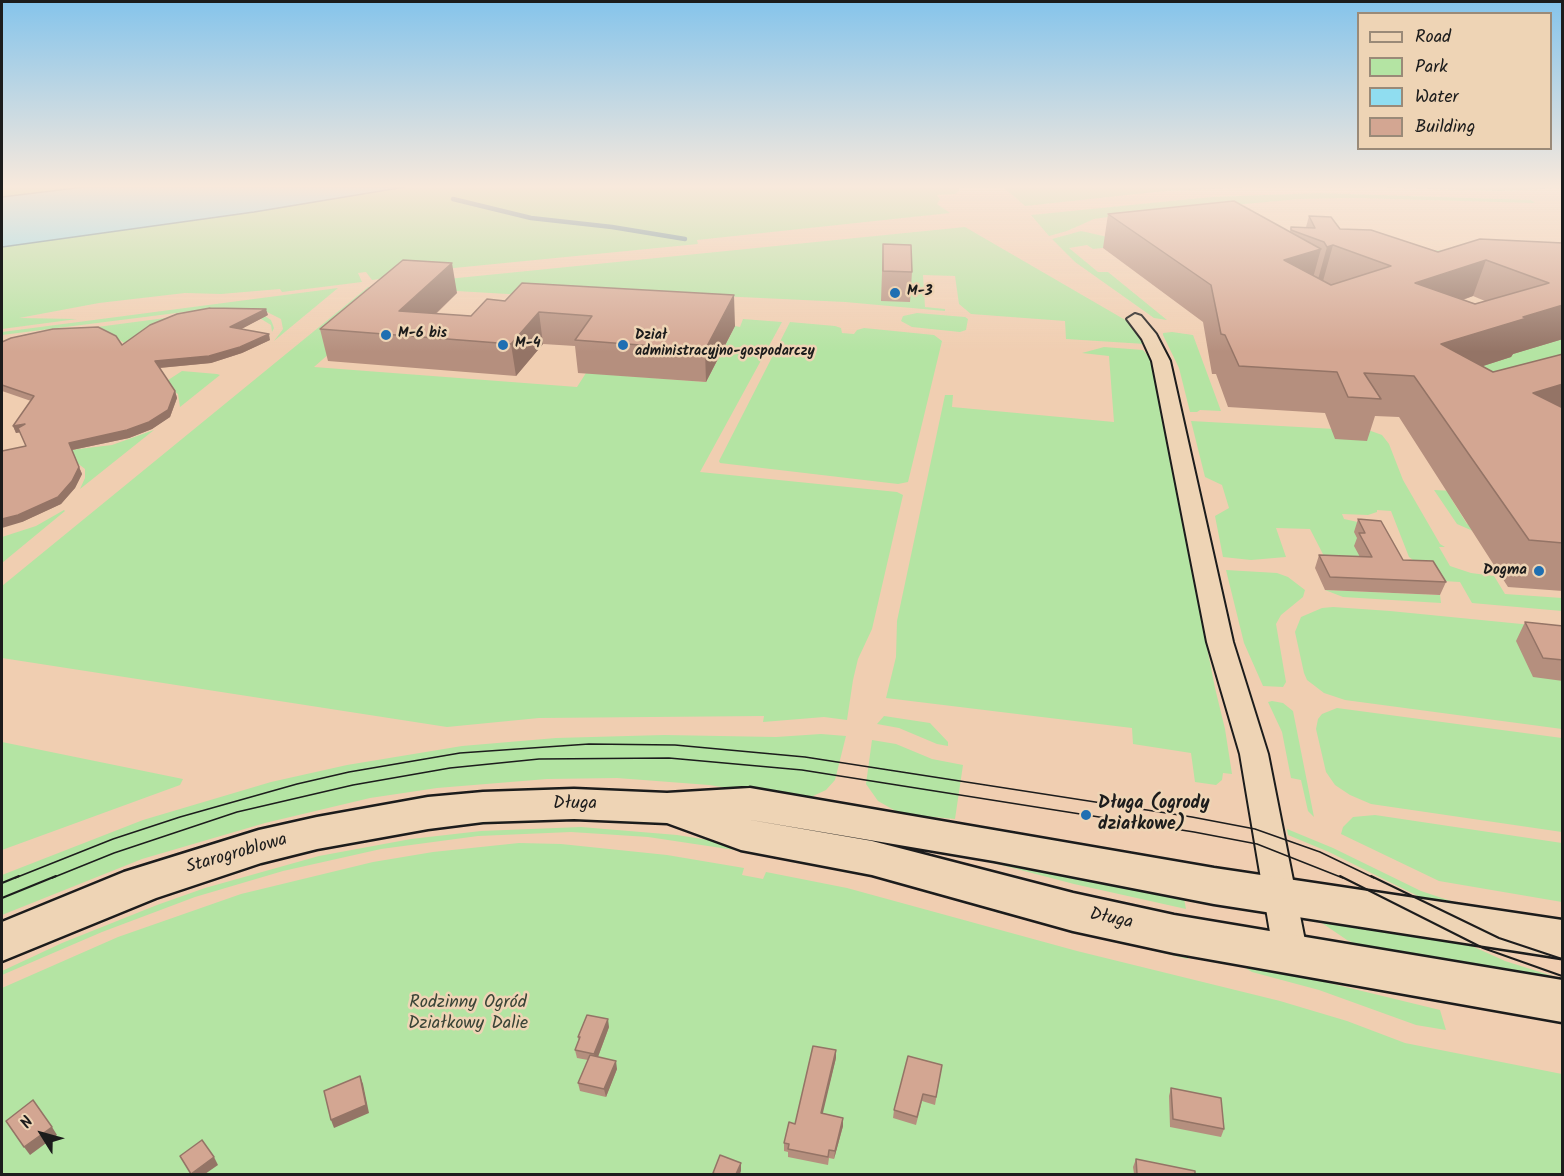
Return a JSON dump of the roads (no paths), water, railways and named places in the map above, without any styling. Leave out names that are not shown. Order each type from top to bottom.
[{"type":"street","points":[[1135,319],[1150,338],[1161,361],[1220,642],[1254,754],[1291,956]]},
{"type":"street","name":"Długa","points":[[483,807],[574,804],[667,808],[750,803],[994,845],[1206,885],[1563,939]]},
{"type":"street","name":"Starogroblowa","points":[[2,942],[140,885],[260,847],[373,821],[483,807]]},
{"type":"street","name":"Długa","points":[[667,808],[741,834],[872,858],[1073,912],[1220,944],[1563,1001]]},
{"type":"water","points":[[2,242],[39,242],[2,247]]},
{"type":"tram line","points":[[15,878],[113,839],[180,817],[297,784],[349,772],[460,753],[589,744],[675,745],[805,757],[1192,817],[1255,829],[1320,852],[1374,878]]},
{"type":"tram line","points":[[52,878],[114,853],[237,812],[353,785],[450,768],[539,759],[669,758],[802,770],[1194,832],[1257,844],[1343,878]]},
{"type":"tram line","points":[[2,883],[19,876]]},
{"type":"tram line","points":[[2,898],[56,876]]},
{"type":"tram line","points":[[1340,876],[1483,948],[1562,976]]},
{"type":"tram line","points":[[1371,876],[1499,938],[1562,959]]},
{"type":"place","name":"M-3","points":[[895,293]]},
{"type":"place","name":"M-6 bis","points":[[386,335]]},
{"type":"place","name":"M-4","points":[[503,345]]},
{"type":"place","name":"Dział administracyjno-gospodarczy","points":[[623,345]]},
{"type":"place","name":"Dogma","points":[[1539,571]]},
{"type":"place","name":"Długa (ogrody działkowe)","points":[[1086,815]]},
{"type":"park label","name":"Rodzinny Ogród Działkowy Dalie","points":[[468,1014]]}]
